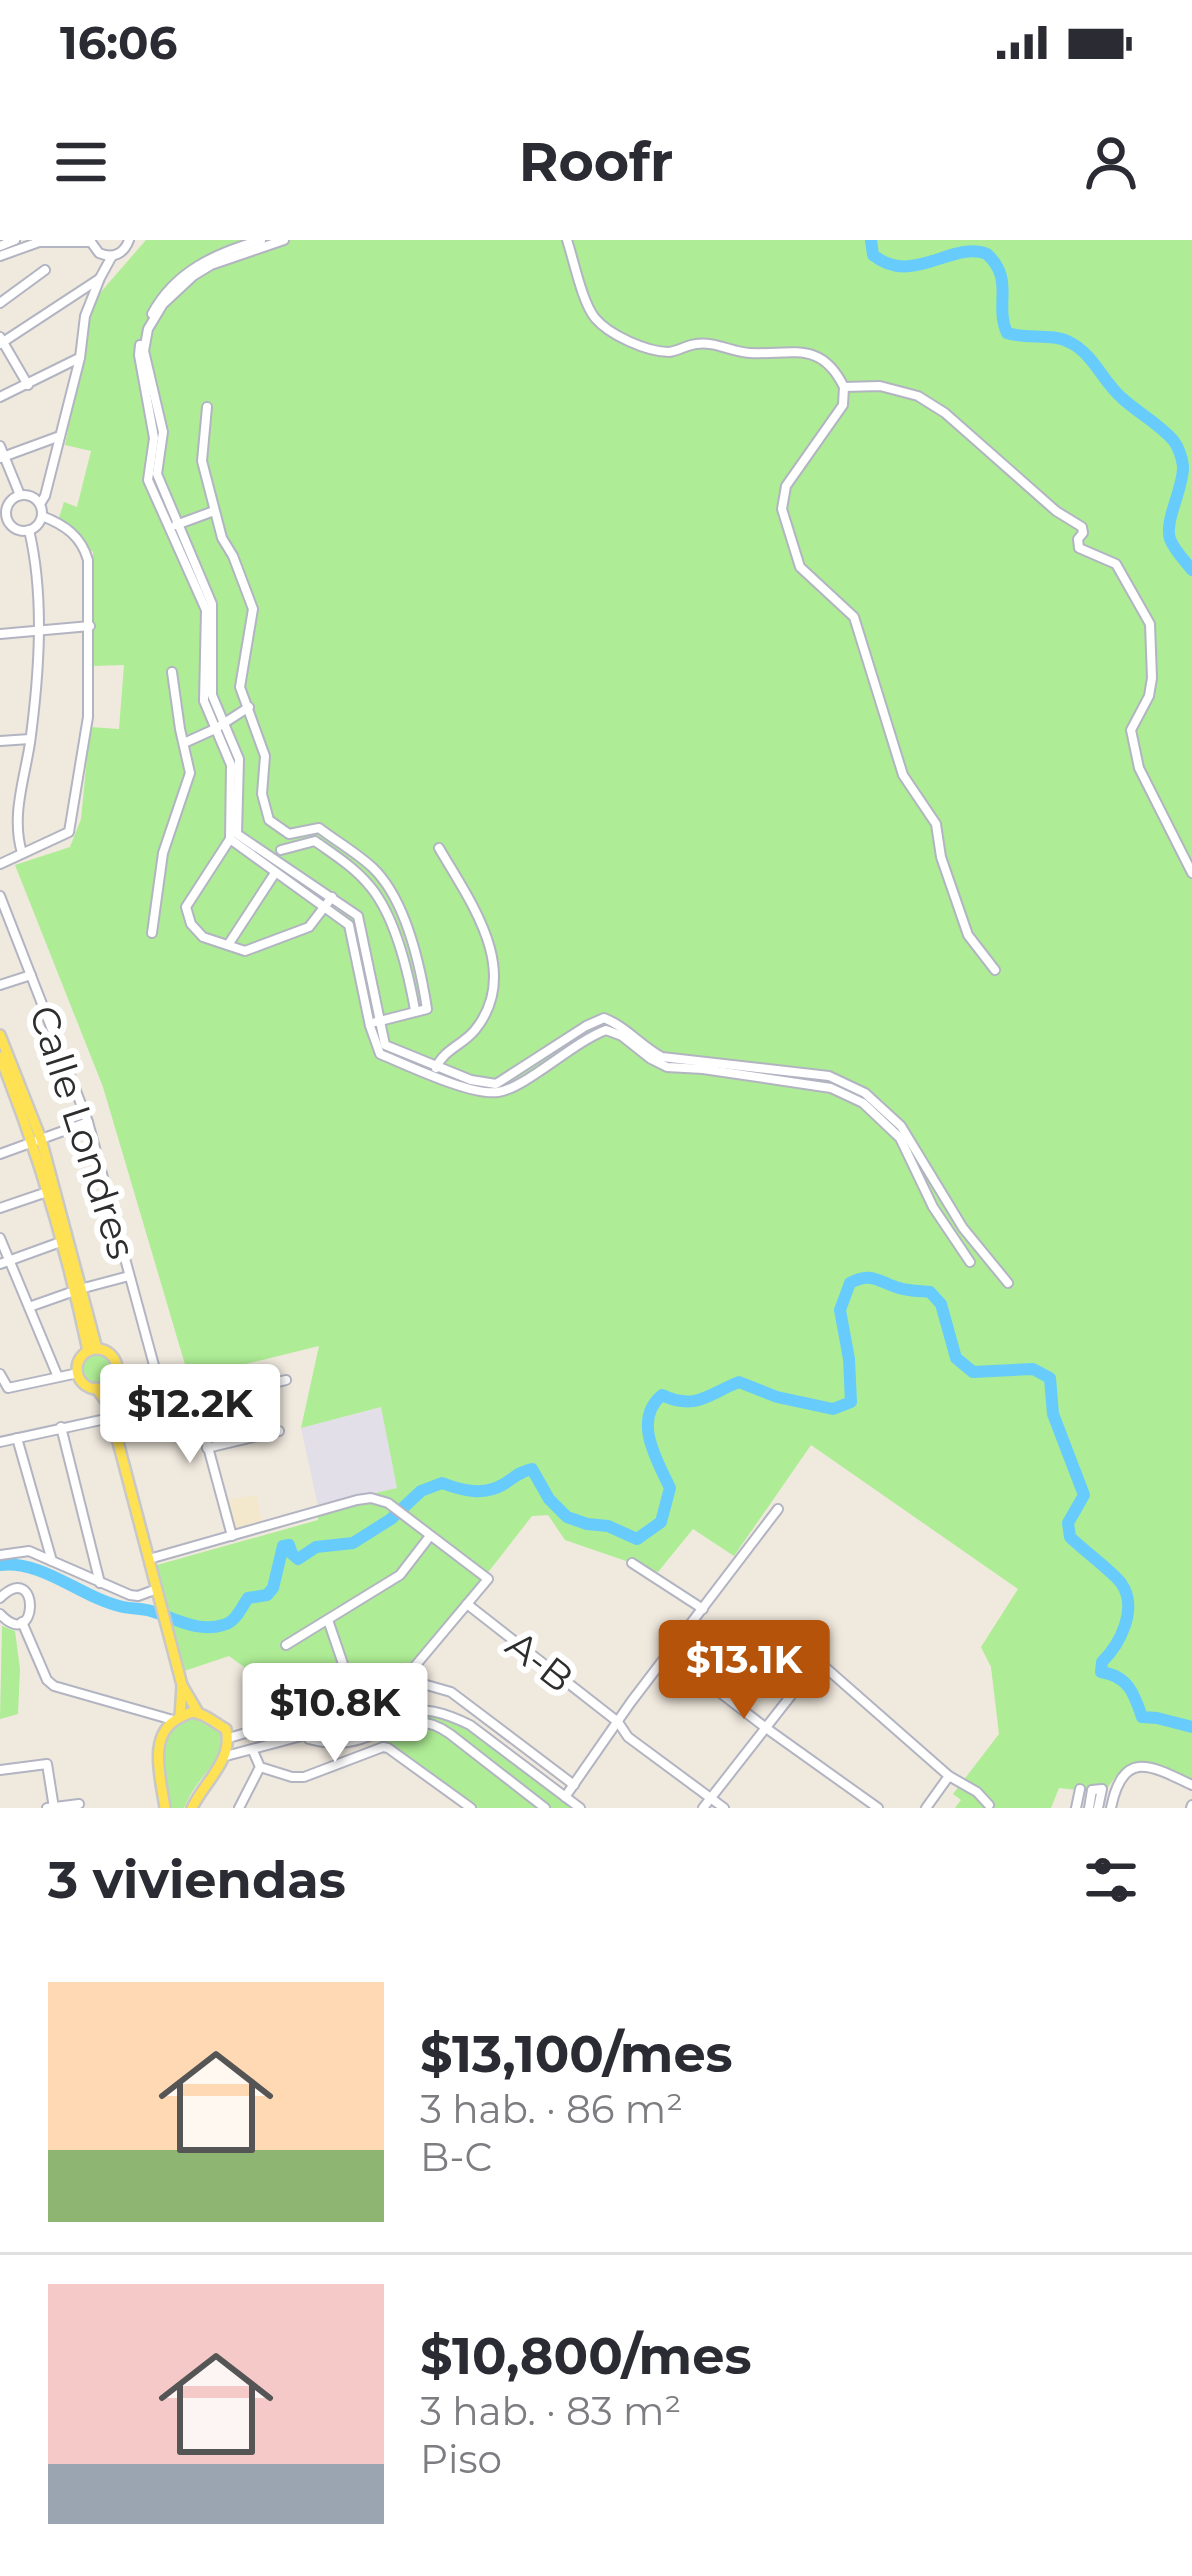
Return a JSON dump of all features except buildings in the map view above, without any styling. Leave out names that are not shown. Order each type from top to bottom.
[{"type":"main road","points":[[1,1040],[36,1141],[92,1350]]},
{"type":"main road","points":[[0,1057],[18,1092]]},
{"type":"main road","points":[[108,1404],[114,1358],[104,1350],[92,1350],[80,1360],[78,1373],[108,1404],[182,1685],[185,1716]]},
{"type":"main road","points":[[96,1388],[115,1376]]},
{"type":"main road","points":[[182,1685],[185,1716]]},
{"type":"main road","points":[[185,1716],[226,1729],[229,1738],[226,1756],[192,1808]]},
{"type":"main road","points":[[165,1808],[157,1754],[161,1736],[185,1716]]},
{"type":"street","points":[[0,246],[15,240]]},
{"type":"street","points":[[284,240],[185,272],[155,306],[142,333],[139,355],[148,383],[154,438],[148,480],[212,604],[212,695],[239,759],[238,834],[272,867],[332,897],[358,916],[374,1024]]},
{"type":"street","points":[[567,240],[592,316],[619,339],[668,352],[695,344],[716,344],[745,353],[801,351],[835,368],[844,387],[843,405],[786,486],[782,508],[800,566],[854,616],[903,775],[936,824],[941,856],[968,935],[994,970]]},
{"type":"street","points":[[0,256],[39,242],[91,241],[99,253],[112,256]]},
{"type":"street","points":[[40,504],[80,358],[85,316],[112,256],[129,241]]},
{"type":"street","points":[[0,303],[45,270]]},
{"type":"street","points":[[28,385],[1,341],[100,278]]},
{"type":"street","points":[[0,397],[80,358]]},
{"type":"street","points":[[844,387],[880,386],[918,396],[946,413],[1055,512],[1082,526],[1079,548],[1116,564],[1150,624],[1153,678],[1131,730],[1139,768],[1192,873]]},
{"type":"street","points":[[207,406],[202,461],[214,511],[253,609],[240,687],[265,756],[262,794],[269,820],[289,834],[319,828],[372,867],[392,891],[421,970],[427,1009],[374,1024]]},
{"type":"street","points":[[2,457],[60,436]]},
{"type":"street","points":[[0,446],[20,495]]},
{"type":"street","points":[[20,495],[32,496],[40,504],[42,516],[29,530],[17,530],[3,518],[10,501],[20,495]]},
{"type":"street","points":[[174,526],[214,511]]},
{"type":"street","points":[[0,864],[69,832],[88,717],[88,560],[84,544],[70,530],[42,516]]},
{"type":"street","points":[[174,526],[206,610],[204,701],[231,765],[230,839],[186,907],[191,924],[203,937],[245,951],[309,927],[332,897]]},
{"type":"street","points":[[22,853],[15,830],[30,739],[39,631],[35,554],[29,530]]},
{"type":"street","points":[[0,634],[90,626]]},
{"type":"street","points":[[152,933],[163,853],[190,773],[172,672]]},
{"type":"street","points":[[184,743],[249,707]]},
{"type":"street","points":[[0,741],[30,739]]},
{"type":"street","points":[[228,945],[289,834]]},
{"type":"street","points":[[230,839],[349,925],[380,1054],[496,1084],[604,1018],[622,1025],[662,1057],[829,1076],[865,1093],[901,1126],[963,1228],[1008,1283]]},
{"type":"street","points":[[281,850],[315,841],[364,879],[381,900],[408,973],[415,1010]]},
{"type":"street","points":[[435,1070],[441,1055],[474,1032],[495,988],[482,923],[439,848]]},
{"type":"street","name":"Calle Londres","points":[[0,896],[88,1122],[154,1372],[115,1376]]},
{"type":"street","points":[[0,985],[31,975]]},
{"type":"street","points":[[435,1070],[474,1090],[500,1092],[606,1030],[667,1067],[831,1088],[863,1103],[901,1138],[933,1207],[970,1262]]},
{"type":"street","points":[[0,1099],[18,1092]]},
{"type":"street","points":[[0,1154],[88,1122]]},
{"type":"street","points":[[0,1208],[50,1191]]},
{"type":"street","points":[[0,1238],[5,1263],[29,1306],[58,1377]]},
{"type":"street","points":[[5,1263],[64,1241]]},
{"type":"street","points":[[29,1306],[129,1276]]},
{"type":"street","points":[[0,1374],[8,1388],[78,1373]]},
{"type":"street","points":[[0,1442],[286,1380]]},
{"type":"street","points":[[191,1384],[232,1536]]},
{"type":"street","points":[[61,1427],[100,1584]]},
{"type":"street","points":[[207,1448],[279,1431]]},
{"type":"street","points":[[17,1438],[52,1561]]},
{"type":"street","points":[[149,1559],[357,1500],[388,1503],[488,1579],[391,1689]]},
{"type":"street","points":[[565,1797],[778,1509]]},
{"type":"street","points":[[286,1645],[400,1575],[430,1536]]},
{"type":"street","points":[[1,1553],[29,1551],[138,1596],[158,1591]]},
{"type":"street","points":[[632,1563],[703,1609]]},
{"type":"street","points":[[0,1598],[14,1589],[29,1597],[31,1614],[22,1622],[8,1622],[0,1615]]},
{"type":"street","name":"A-B","points":[[467,1604],[618,1722],[628,1737],[724,1808]]},
{"type":"street","points":[[328,1620],[368,1718],[369,1735]]},
{"type":"street","points":[[22,1622],[53,1686],[185,1716]]},
{"type":"street","points":[[669,1653],[878,1808]]},
{"type":"street","points":[[703,1808],[818,1661],[988,1805]]},
{"type":"street","points":[[229,1738],[358,1698],[423,1684],[452,1692],[574,1785]]},
{"type":"street","points":[[226,1756],[411,1709],[450,1715],[470,1725],[580,1808]]},
{"type":"street","points":[[303,1738],[341,1744],[406,1722],[425,1721],[438,1725],[544,1808]]},
{"type":"street","points":[[344,1724],[348,1734],[369,1735]]},
{"type":"street","points":[[260,1767],[304,1777],[388,1748],[471,1808]]},
{"type":"street","points":[[239,1808],[260,1767],[253,1750]]},
{"type":"street","points":[[0,1770],[47,1764],[52,1808],[79,1804]]},
{"type":"street","points":[[1111,1808],[1121,1776],[1140,1766],[1151,1766],[1192,1785]]},
{"type":"street","points":[[926,1808],[949,1776]]},
{"type":"street","points":[[1076,1808],[1080,1789]]},
{"type":"street","points":[[1089,1808],[1092,1790],[1102,1790],[1099,1808]]},
{"type":"street","points":[[450,1792],[454,1808]]},
{"type":"shaded area","points":[[382,1407],[397,1488],[318,1506],[301,1428]]},
{"type":"shaded area","points":[[256,1495],[262,1521],[236,1528],[228,1500]]},
{"type":"green space","points":[[146,240],[1192,240],[1192,1788],[1143,1766],[1116,1776],[1104,1793],[1059,1788],[1051,1808],[955,1808],[961,1800],[953,1794],[999,1734],[991,1667],[981,1647],[1018,1589],[811,1445],[734,1556],[693,1529],[658,1572],[565,1540],[548,1515],[532,1516],[411,1671],[419,1701],[461,1723],[573,1808],[473,1808],[383,1743],[292,1702],[229,1656],[184,1671],[157,1565],[318,1520],[318,1506],[397,1488],[381,1407],[301,1428],[319,1346],[189,1378],[103,1087],[15,865],[70,847],[81,819],[90,727],[119,729],[124,665],[94,666],[93,552],[58,521],[64,502],[77,507],[91,451],[65,445],[94,300]]},
{"type":"green space","points":[[98,1353],[109,1358],[114,1369],[109,1380],[98,1385],[87,1380],[82,1369],[87,1358]]},
{"type":"green space","points":[[2,1626],[15,1631],[20,1669],[18,1714],[0,1719]]},
{"type":"green space","points":[[187,1718],[212,1724],[223,1746],[184,1808],[170,1808],[164,1745],[175,1725]]},
{"type":"waterway","points":[[871,240],[873,255],[903,266],[960,253],[987,254],[1000,273],[1007,333],[1071,343],[1122,398],[1173,440],[1183,466],[1170,539],[1192,570]]},
{"type":"waterway","points":[[0,1565],[32,1568],[123,1607],[214,1627],[231,1621],[248,1598],[267,1595],[273,1588],[283,1546],[289,1545],[298,1559],[316,1547],[353,1543],[391,1519],[421,1491],[442,1483],[489,1490],[532,1469],[549,1499],[567,1517],[608,1526],[637,1539],[661,1522],[670,1488],[650,1440],[653,1405],[662,1395],[693,1401],[739,1382],[777,1397],[833,1409],[851,1402],[840,1310],[850,1283],[869,1278],[930,1292],[941,1304],[956,1358],[973,1372],[1033,1369],[1050,1378],[1053,1414],[1084,1495],[1068,1523],[1070,1537],[1117,1578],[1128,1603],[1125,1625],[1102,1662],[1101,1672],[1118,1677],[1129,1687],[1142,1717],[1192,1727]]}]
